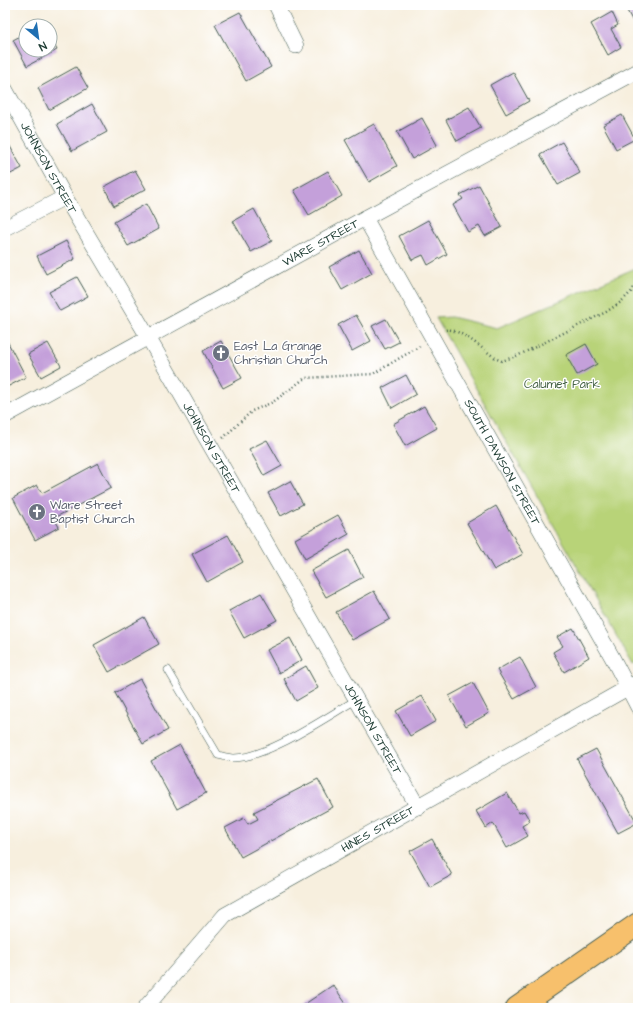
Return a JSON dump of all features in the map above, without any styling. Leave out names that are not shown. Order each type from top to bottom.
[{"type":"highway","points":[[517,1008],[638,924]]},
{"type":"street","points":[[276,5],[296,46]]},
{"type":"street","name":"WARE STREET","points":[[5,416],[365,218],[638,71]]},
{"type":"street","name":"JOHNSON STREET","points":[[5,89],[65,197],[148,337],[418,807]]},
{"type":"street","points":[[5,228],[65,197]]},
{"type":"street","name":"SOUTH DAWSON STREET","points":[[365,218],[608,650],[633,685],[638,707]]},
{"type":"street","name":"HINES STREET","points":[[145,1008],[225,915],[633,685]]},
{"type":"lane","points":[[168,670],[218,755],[232,758],[252,755],[286,741],[356,700]]},
{"type":"path","points":[[440,332],[450,329],[461,333],[502,361],[519,355],[606,312],[631,292],[638,281]]},
{"type":"path","points":[[219,441],[252,411],[273,402],[305,378],[373,374],[426,343]]},
{"type":"green space","name":"Calumet Park","points":[[638,267],[638,662],[633,665],[436,318],[451,317],[497,328]]},
{"type":"building","points":[[624,5],[638,5],[638,31]]},
{"type":"building","points":[[240,12],[271,67],[246,81],[215,25]]},
{"type":"building","points":[[612,12],[618,25],[611,29],[621,47],[608,55],[591,24]]},
{"type":"building","points":[[18,37],[18,49],[13,40]]},
{"type":"building","points":[[23,58],[42,58],[27,66]]},
{"type":"building","points":[[76,67],[88,88],[49,110],[38,88]]},
{"type":"building","points":[[513,72],[529,101],[506,114],[490,85]]},
{"type":"building","points":[[92,104],[107,132],[72,151],[57,124]]},
{"type":"building","points":[[469,107],[481,128],[457,141],[446,120]]},
{"type":"building","points":[[622,115],[635,139],[616,149],[603,125]]},
{"type":"building","points":[[422,118],[437,145],[412,159],[397,132]]},
{"type":"building","points":[[374,124],[397,166],[369,182],[345,140]]},
{"type":"building","points":[[7,141],[22,168],[5,177],[5,142]]},
{"type":"building","points":[[562,142],[580,173],[558,185],[540,154]]},
{"type":"building","points":[[135,170],[146,189],[114,206],[104,187]]},
{"type":"building","points":[[328,171],[342,196],[309,215],[294,190]]},
{"type":"building","points":[[479,185],[502,227],[485,236],[479,226],[468,232],[453,205],[463,199],[460,195]]},
{"type":"building","points":[[146,204],[159,229],[128,246],[114,222]]},
{"type":"building","points":[[254,209],[272,241],[251,252],[233,221]]},
{"type":"building","points":[[428,220],[447,254],[428,265],[423,255],[412,260],[399,236]]},
{"type":"building","points":[[66,241],[75,259],[46,274],[37,256]]},
{"type":"building","points":[[359,250],[372,273],[342,290],[329,267]]},
{"type":"building","points":[[77,277],[88,296],[60,311],[49,292]]},
{"type":"building","points":[[356,315],[371,341],[352,351],[338,325]]},
{"type":"building","points":[[386,319],[399,342],[385,349],[372,326]]},
{"type":"building","points":[[5,337],[26,377],[5,388]]},
{"type":"building","points":[[221,341],[242,378],[223,388],[203,351]]},
{"type":"building","points":[[48,343],[61,366],[41,377],[28,354]]},
{"type":"building","points":[[586,344],[597,364],[577,375],[566,355]]},
{"type":"building","points":[[406,375],[416,394],[392,408],[382,388]]},
{"type":"building","points":[[424,406],[437,428],[405,446],[393,424]]},
{"type":"building","points":[[267,440],[282,466],[264,476],[249,449]]},
{"type":"building","points":[[98,463],[111,488],[54,518],[59,527],[35,540],[13,498],[37,485],[42,493]]},
{"type":"building","points":[[290,481],[303,504],[281,516],[268,493]]},
{"type":"building","points":[[496,506],[523,554],[494,570],[467,523]]},
{"type":"building","points":[[338,515],[349,534],[305,559],[295,539]]},
{"type":"building","points":[[228,535],[243,562],[207,582],[192,554]]},
{"type":"building","points":[[349,550],[363,577],[326,597],[311,571]]},
{"type":"building","points":[[374,591],[390,619],[352,640],[336,612]]},
{"type":"building","points":[[261,593],[277,620],[244,638],[229,611]]},
{"type":"building","points":[[144,617],[159,644],[109,672],[94,645]]},
{"type":"building","points":[[573,628],[589,657],[564,672],[553,652],[563,646],[557,637]]},
{"type":"building","points":[[290,638],[302,660],[279,673],[267,650]]},
{"type":"building","points":[[520,657],[536,687],[514,699],[497,670]]},
{"type":"building","points":[[306,666],[318,688],[296,701],[284,679]]},
{"type":"building","points":[[140,679],[168,730],[143,744],[115,693]]},
{"type":"building","points":[[473,683],[489,713],[466,726],[449,696]]},
{"type":"building","points":[[422,696],[436,721],[410,736],[396,711]]},
{"type":"building","points":[[180,745],[206,793],[177,809],[151,761]]},
{"type":"building","points":[[596,749],[637,823],[618,833],[577,759]]},
{"type":"building","points":[[318,779],[333,807],[241,857],[225,828],[244,818],[248,824],[258,819],[254,812]]},
{"type":"building","points":[[507,793],[519,813],[524,811],[530,821],[522,826],[528,836],[507,848],[493,823],[486,828],[476,811]]},
{"type":"building","points":[[432,839],[452,875],[430,887],[410,851]]},
{"type":"building","points":[[333,985],[349,1008],[299,1008]]},
{"type":"place","name":"East La Grange Christian Church","points":[[221,353]]},
{"type":"place","name":"Ware Street Baptist Church","points":[[37,512]]}]
